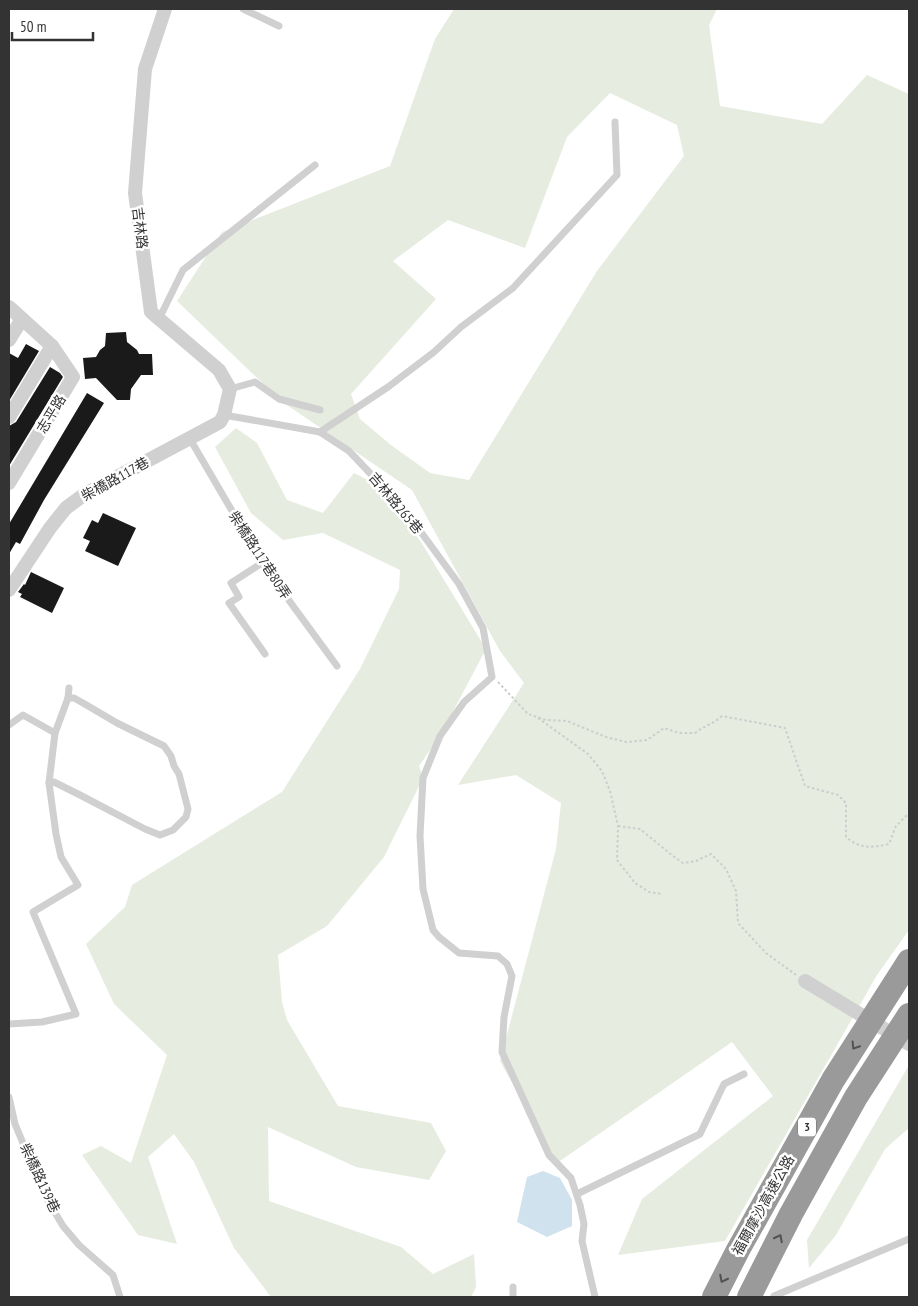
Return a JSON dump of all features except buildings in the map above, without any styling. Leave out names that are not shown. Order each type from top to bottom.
[{"type":"highway","name":"福爾摩沙高速公路","points":[[714,1297],[738,1250],[833,1080],[909,961]]},
{"type":"highway","name":"福爾摩沙高速公路","points":[[749,1297],[791,1214],[852,1105],[909,1015]]},
{"type":"street","name":"吉林路","points":[[165,9],[145,69],[135,193],[150,312],[219,370],[230,389]]},
{"type":"street","name":"志平路","points":[[9,307],[52,346],[73,377],[9,483]]},
{"type":"street","points":[[9,340],[22,319]]},
{"type":"street","points":[[9,417],[52,346]]},
{"type":"street","points":[[224,416],[230,389]]},
{"type":"street","name":"柴橋路117巷","points":[[9,590],[50,528],[66,508],[84,494],[220,422],[224,416]]},
{"type":"street","points":[[805,981],[909,1044]]},
{"type":"lane","points":[[243,9],[280,26]]},
{"type":"lane","points":[[320,432],[388,387],[434,352],[461,327],[513,288],[617,175],[615,122]]},
{"type":"lane","points":[[159,319],[183,270],[315,165]]},
{"type":"lane","points":[[230,389],[255,382],[279,399],[320,410]]},
{"type":"lane","name":"吉林路265巷","points":[[224,416],[320,432],[349,451],[371,472],[404,509],[459,584],[482,628],[492,677]]},
{"type":"lane","name":"柴橋路117巷80弄","points":[[190,439],[262,563],[338,666]]},
{"type":"lane","points":[[262,563],[232,583],[239,597],[229,603],[265,654]]},
{"type":"lane","points":[[492,677],[464,702],[440,736],[423,778],[420,836],[423,889],[433,930],[439,937],[459,953],[498,956],[507,964],[512,976],[504,1017],[502,1052],[549,1155],[571,1178],[584,1224],[582,1242],[596,1297]]},
{"type":"lane","points":[[9,1024],[42,1022],[76,1014],[33,912],[78,885],[61,857],[49,783],[55,733],[68,698],[69,688]]},
{"type":"lane","points":[[49,783],[54,782],[152,833],[160,835],[173,830],[186,817],[188,809],[179,774],[164,746],[74,698],[68,698]]},
{"type":"lane","points":[[9,725],[23,715],[55,733]]},
{"type":"lane","points":[[577,1194],[700,1134],[724,1084],[744,1074]]},
{"type":"lane","name":"柴橋路139巷","points":[[9,1097],[15,1124],[45,1196],[63,1226],[78,1245],[113,1275],[120,1297]]},
{"type":"lane","points":[[774,1296],[909,1239]]},
{"type":"lane","points":[[513,1287],[514,1297]]},
{"type":"path","points":[[492,677],[512,695],[528,714],[546,720],[567,721],[606,737],[626,742],[647,740],[664,728],[679,733],[695,734],[702,728],[713,724],[722,716],[785,728],[806,786],[838,795],[846,803],[846,837],[852,842],[871,848],[889,844],[896,826],[909,813]]},
{"type":"path","points":[[536,717],[588,754],[602,771],[610,791],[618,826],[617,860],[635,883],[649,892],[662,894]]},
{"type":"path","points":[[618,826],[640,829],[683,862],[696,861],[711,854],[726,869],[736,891],[738,923],[766,953],[805,981]]},
{"type":"shaded area","points":[[454,9],[717,9],[709,25],[720,106],[822,124],[867,75],[909,94],[909,930],[877,975],[725,1241],[618,1255],[642,1199],[773,1096],[732,1042],[557,1163],[500,1061],[556,849],[561,803],[516,775],[458,785],[524,683],[500,651],[412,490],[281,401],[177,301],[222,232],[390,166],[435,39]],"holes":[[[610,93],[677,125],[684,156],[597,271],[469,480],[430,473],[391,445],[360,419],[351,394],[436,299],[393,261],[448,220],[525,248],[567,137]]]},
{"type":"shaded area","points":[[236,428],[257,443],[287,500],[323,513],[354,473],[376,484],[421,542],[486,649],[440,736],[419,766],[423,778],[384,857],[327,926],[278,955],[282,1002],[287,1020],[338,1106],[431,1123],[446,1151],[429,1180],[356,1167],[268,1127],[269,1201],[401,1247],[433,1274],[474,1254],[476,1287],[471,1297],[271,1297],[234,1248],[194,1162],[174,1134],[148,1157],[177,1244],[138,1235],[82,1155],[101,1146],[131,1163],[167,1055],[114,1004],[86,944],[125,907],[132,885],[282,792],[360,669],[399,589],[400,570],[323,533],[283,540],[251,513],[215,447]]},
{"type":"shaded area","points":[[909,1065],[909,1128],[885,1149],[836,1235],[809,1268],[807,1240]]},
{"type":"water","points":[[543,1171],[560,1178],[572,1200],[572,1226],[547,1237],[517,1222],[527,1177]]}]
